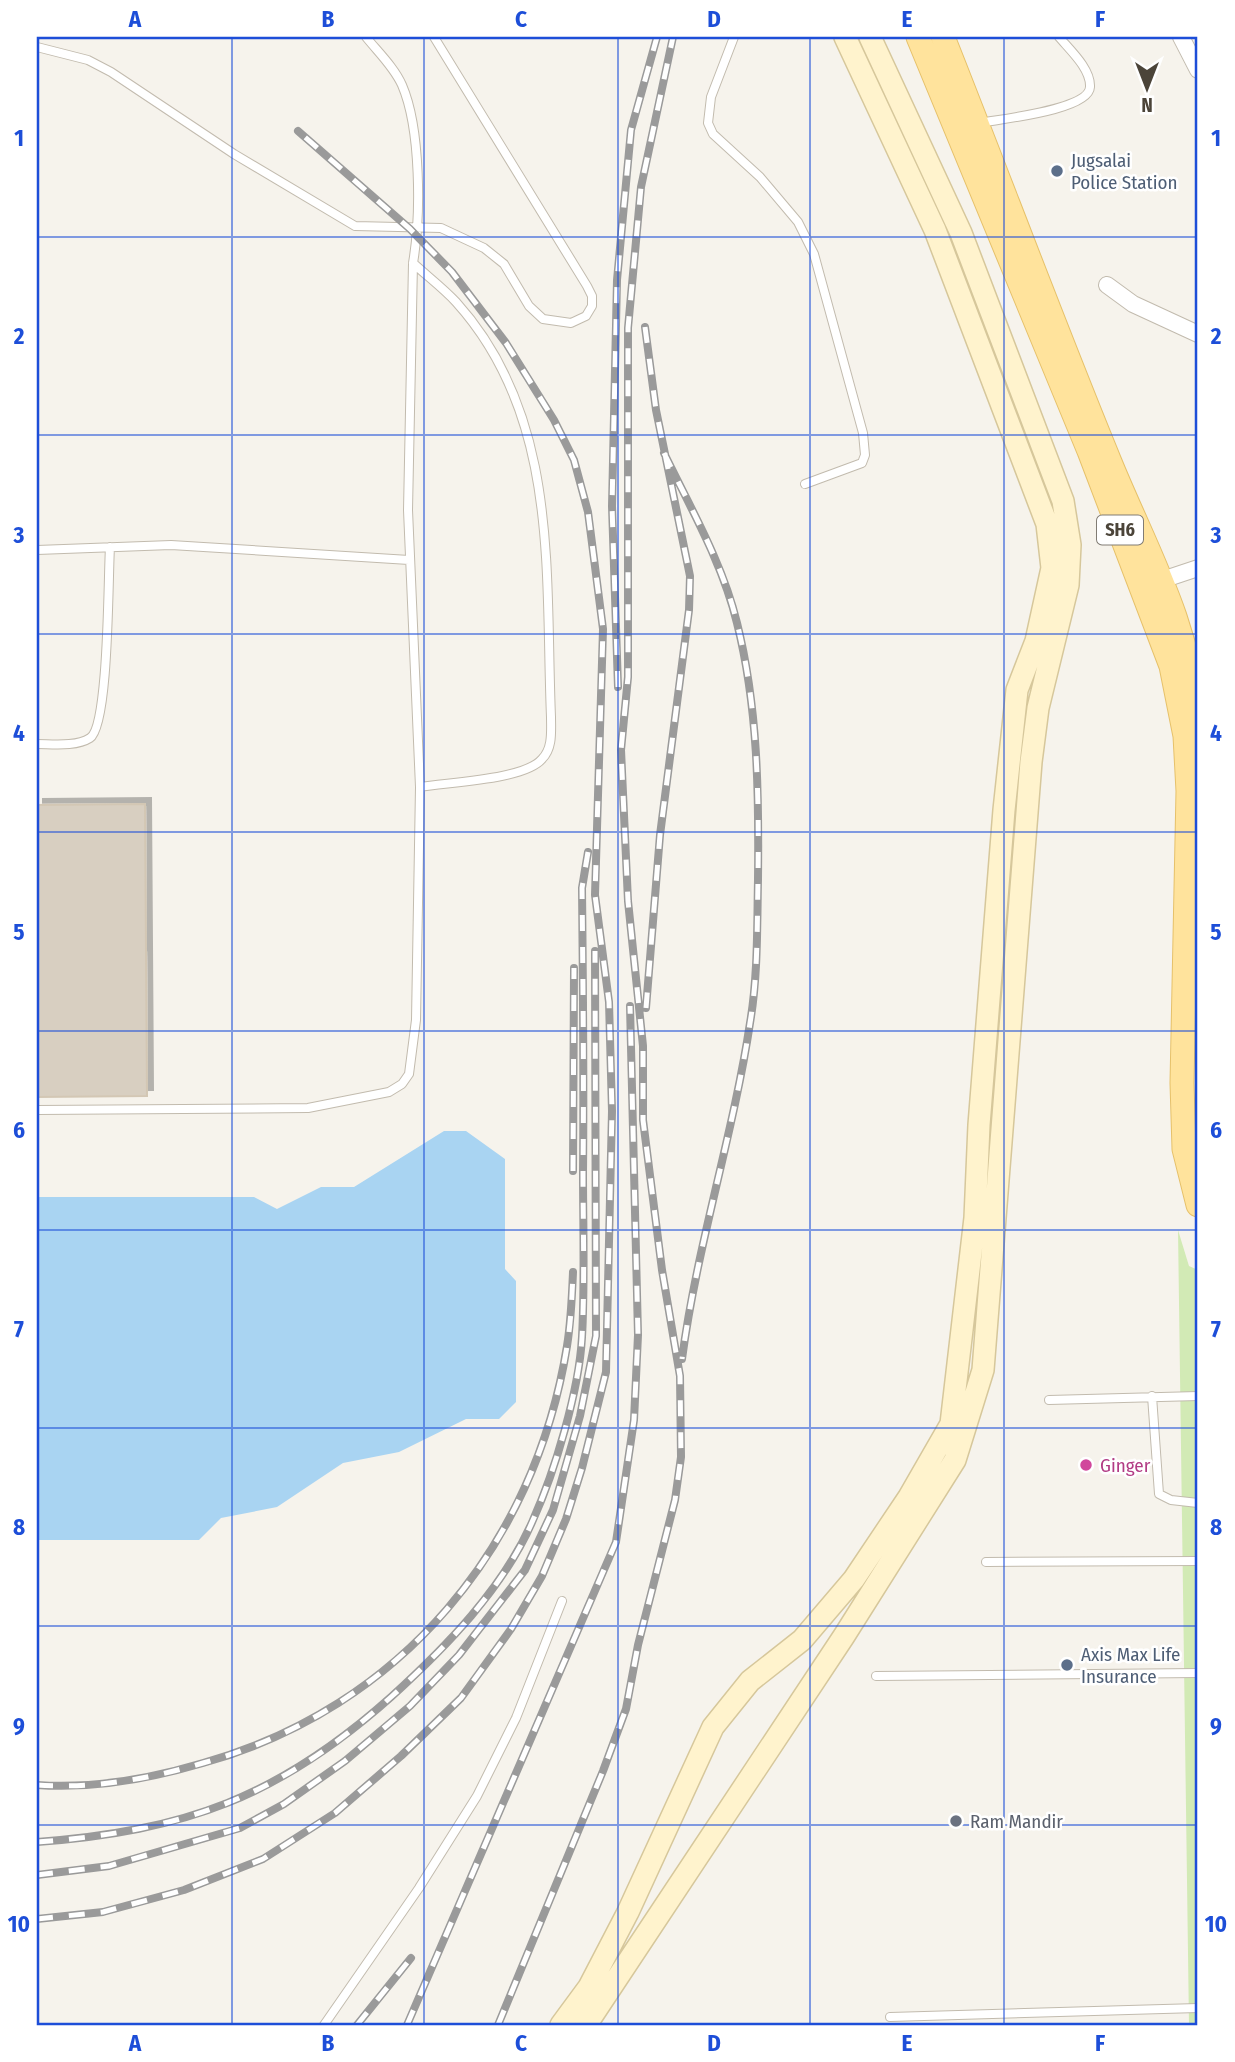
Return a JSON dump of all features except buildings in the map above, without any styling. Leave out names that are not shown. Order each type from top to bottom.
[{"type":"main road","name":"SH6","points":[[918,37],[1089,452],[1171,666],[1185,736],[1188,791],[1182,1083],[1184,1149],[1198,1205]]},
{"type":"main road","name":"SH6","points":[[943,37],[1110,463],[1162,580],[1188,651],[1198,722]]},
{"type":"street","points":[[586,2025],[845,1636],[955,1460],[983,1370],[1031,762],[1058,586],[1047,524],[1016,438],[935,230],[845,37]]},
{"type":"street","points":[[561,2025],[589,1987],[617,1934],[713,1727],[750,1681],[802,1640],[854,1579],[909,1497],[951,1424],[975,1218],[979,1125],[1017,690],[1058,586],[1070,545],[1063,501],[1048,456],[961,233],[870,37]]},
{"type":"street","points":[[1181,37],[1198,71]]},
{"type":"street","points":[[1107,285],[1133,304],[1198,334]]},
{"type":"street","points":[[1162,580],[1198,568]]},
{"type":"street","points":[[959,1370],[983,1370]]},
{"type":"lane","points":[[37,1110],[308,1108],[389,1092],[402,1084],[412,1060],[416,1020],[420,787],[409,560],[413,263],[419,228],[408,102],[396,74],[366,37]]},
{"type":"lane","points":[[37,47],[88,60],[111,72],[234,154],[355,226],[441,228],[484,248],[505,264],[529,306],[543,319],[571,323],[586,316],[592,306],[592,296],[587,286],[433,37]]},
{"type":"lane","points":[[734,37],[711,97],[708,123],[713,134],[783,202],[798,222],[814,254],[865,443],[862,463],[805,484]]},
{"type":"lane","points":[[977,124],[1070,105],[1087,97],[1090,89],[1089,78],[1059,37]]},
{"type":"lane","points":[[413,263],[456,302],[476,328],[509,379],[523,412],[542,506],[551,717],[551,741],[544,758],[527,771],[420,787]]},
{"type":"lane","points":[[37,550],[171,545],[409,560]]},
{"type":"lane","points":[[37,744],[75,743],[90,738],[97,730],[103,701],[110,547]]},
{"type":"lane","points":[[1152,1396],[1159,1494],[1171,1500],[1198,1503]]},
{"type":"lane","points":[[1049,1400],[1198,1396]]},
{"type":"lane","points":[[986,1562],[1198,1561]]},
{"type":"lane","points":[[324,2025],[419,1888],[477,1797],[516,1718],[562,1601]]},
{"type":"lane","points":[[876,1676],[1198,1673]]},
{"type":"lane","points":[[890,2017],[1198,2008]]},
{"type":"green space","points":[[1178,1230],[1189,1266],[1198,1270],[1198,2025],[1189,2025]]},
{"type":"water","points":[[444,1131],[466,1131],[505,1159],[505,1269],[516,1281],[516,1402],[499,1419],[466,1419],[399,1452],[343,1463],[277,1507],[221,1518],[199,1540],[37,1540],[37,1197],[254,1197],[277,1209],[321,1187],[354,1187]]},
{"type":"railway","points":[[618,687],[612,506],[617,280],[631,130],[657,37]]},
{"type":"railway","points":[[498,2025],[626,1709],[638,1645],[675,1500],[681,1457],[680,1376],[662,1270],[643,1120],[643,1046],[628,901],[621,750],[628,677],[628,328],[641,187],[673,37]]},
{"type":"railway","points":[[37,1919],[103,1912],[184,1890],[263,1859],[335,1813],[401,1756],[461,1698],[511,1629],[542,1576],[566,1519],[606,1372],[612,1111],[609,1002],[595,895],[603,629],[588,512],[574,460],[554,420],[506,343],[452,272],[410,229],[298,131]]},
{"type":"railway","points":[[645,327],[656,410],[690,576],[689,610],[660,835],[646,1008]]},
{"type":"railway","points":[[664,453],[715,558],[737,623],[753,719],[758,815],[757,951],[753,1005],[682,1359]]},
{"type":"railway","points":[[37,1842],[90,1837],[185,1818],[269,1784],[309,1760],[350,1731],[432,1658],[490,1593],[521,1545],[557,1455],[571,1406],[580,1358],[584,1276],[582,888],[588,852]]},
{"type":"railway","points":[[37,1875],[109,1866],[240,1828],[284,1804],[345,1761],[410,1706],[459,1655],[525,1570],[553,1510],[580,1416],[596,1336],[595,951]]},
{"type":"railway","points":[[573,1171],[574,968]]},
{"type":"railway","points":[[407,2025],[616,1542],[634,1420],[638,1335],[630,1006]]},
{"type":"railway","points":[[37,1785],[79,1786],[121,1782],[203,1763],[274,1738],[338,1703],[396,1660],[447,1609],[490,1552],[524,1488],[550,1419],[567,1346],[573,1272]]},
{"type":"railway","points":[[357,2025],[411,1958]]},
{"type":"place","name":"Jugsalai Police Station","points":[[1057,171]]},
{"type":"place","name":"Ginger","points":[[1086,1465]]},
{"type":"place","name":"Axis Max Life Insurance","points":[[1067,1665]]},
{"type":"place","name":"Ram Mandir","points":[[956,1821]]}]
